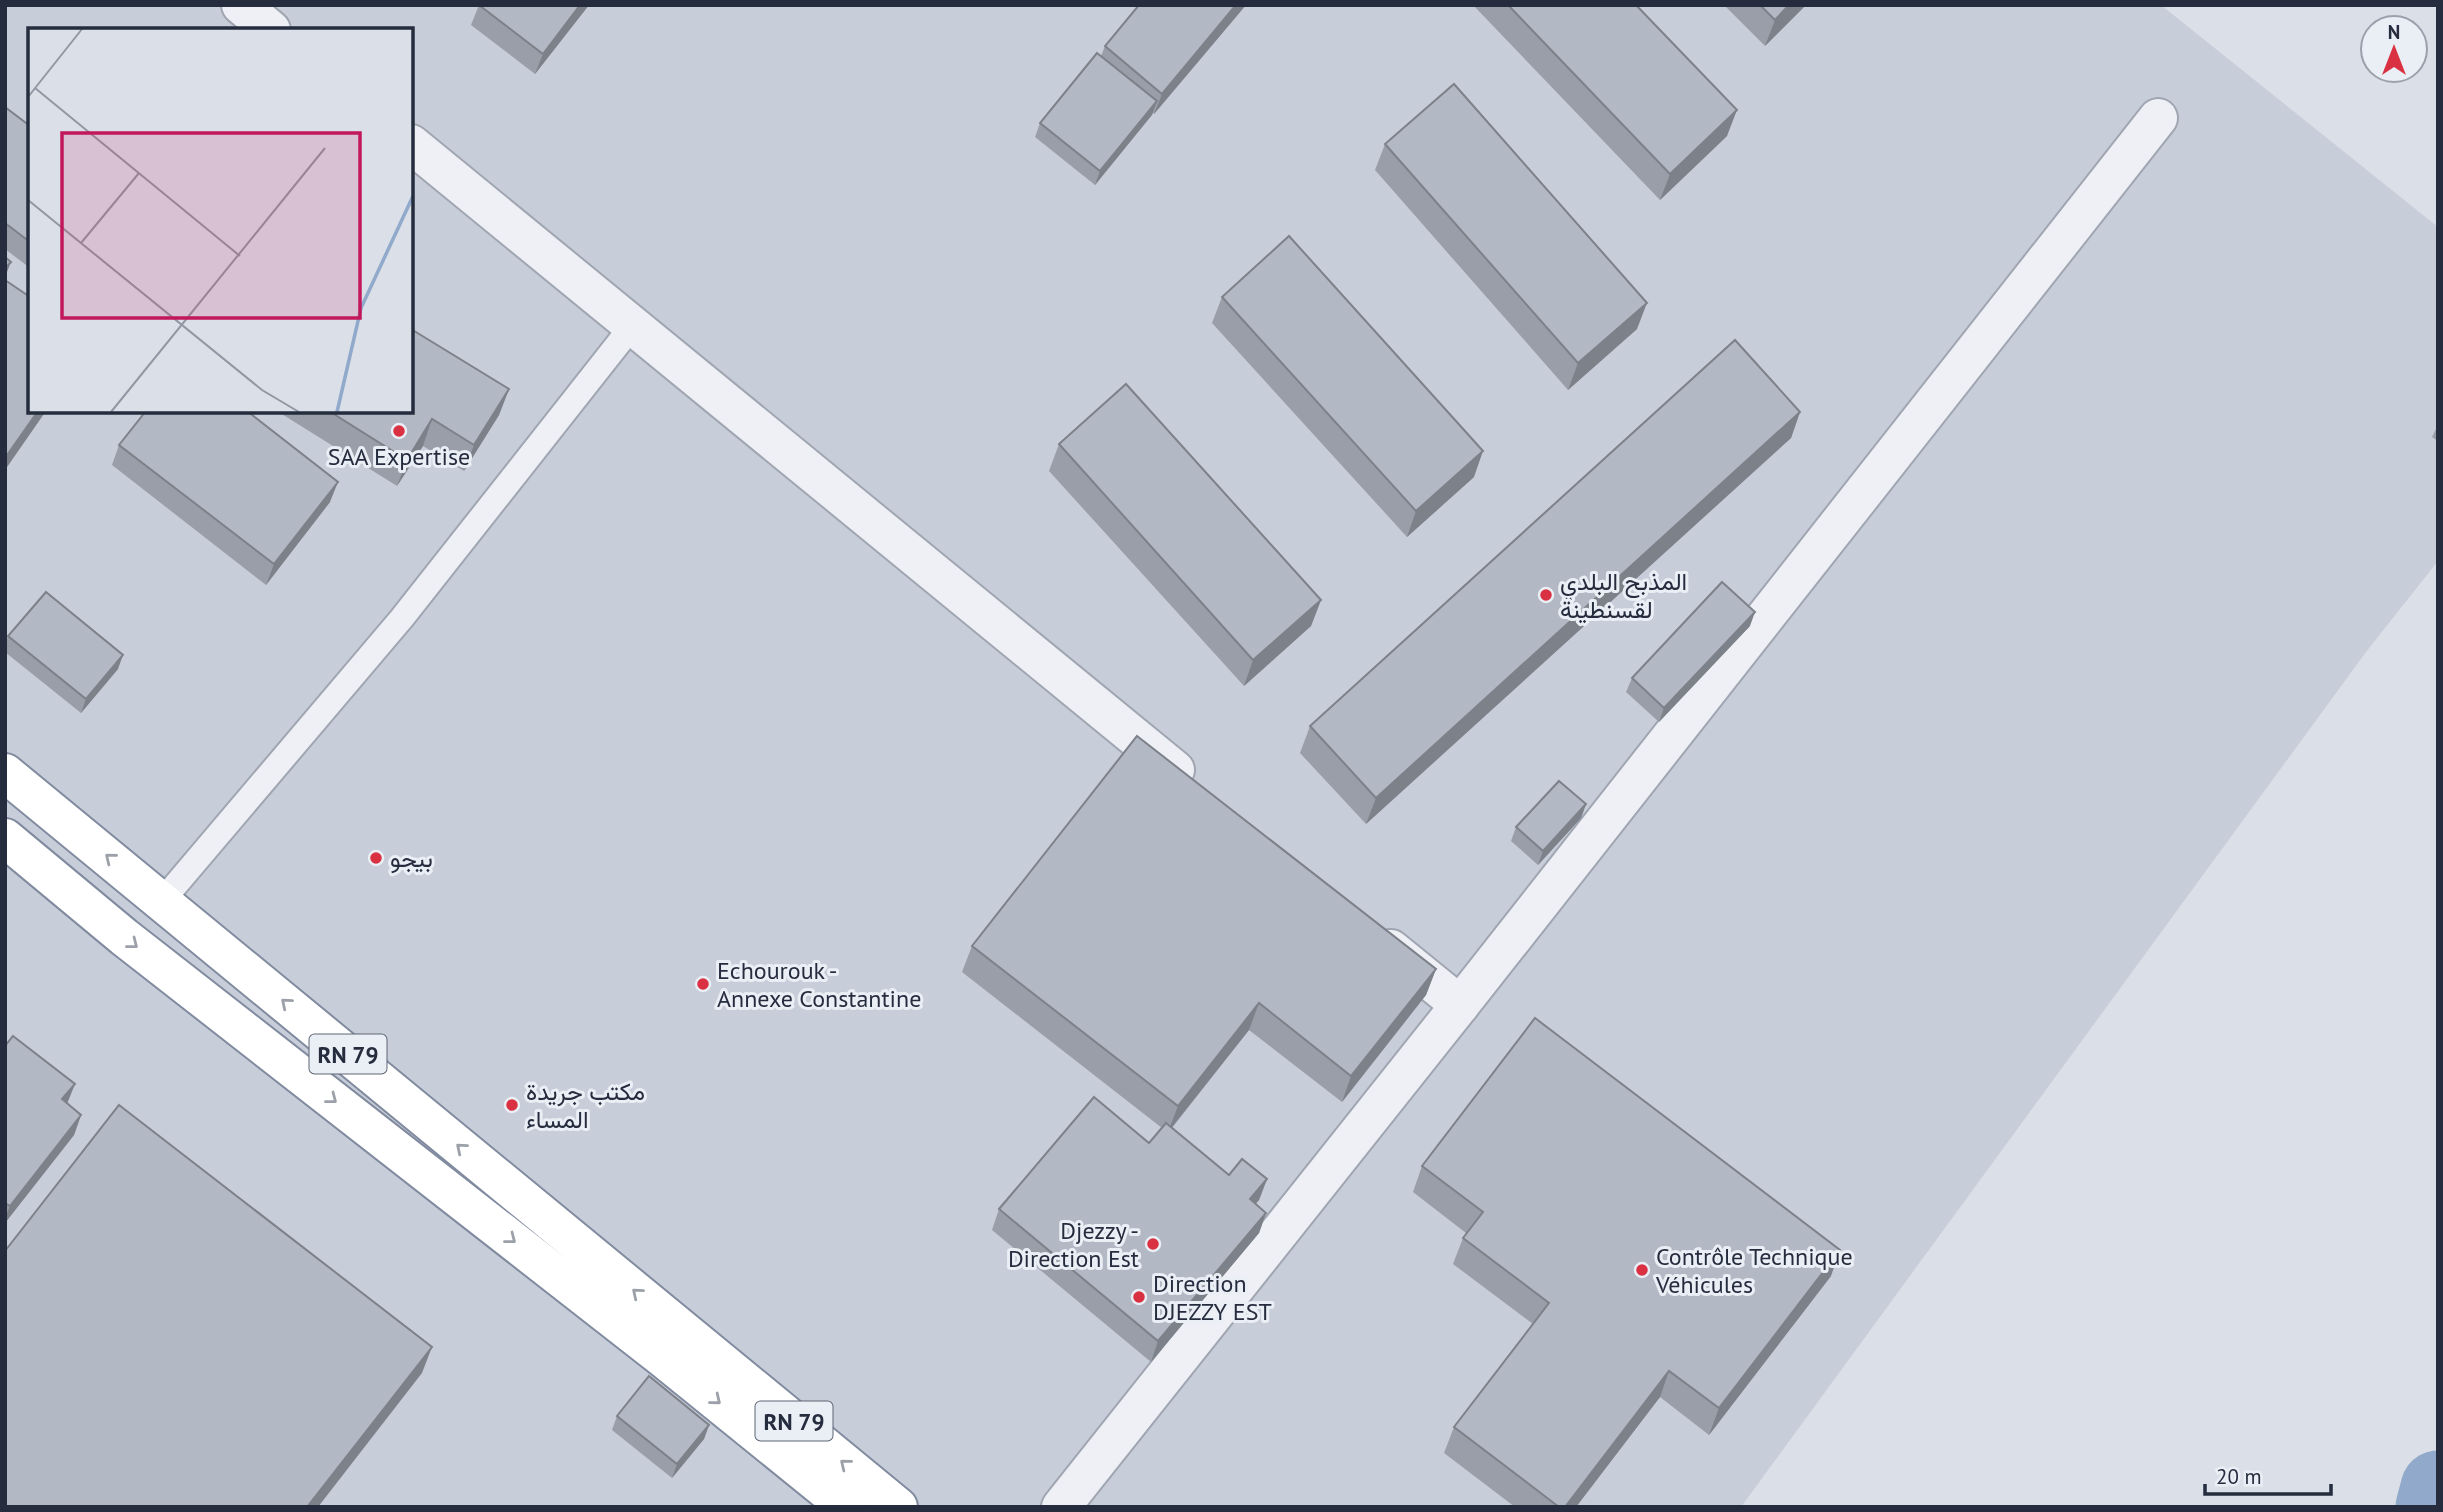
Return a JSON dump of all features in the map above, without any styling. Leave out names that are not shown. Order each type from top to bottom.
[{"type":"highway","name":"RN 79","points":[[5,773],[898,1507]]},
{"type":"highway","name":"RN 79","points":[[5,838],[124,937],[663,1358],[847,1507]]},
{"type":"street","points":[[241,5],[269,28]]},
{"type":"street","points":[[1060,1507],[1460,1005],[2158,118]]},
{"type":"street","points":[[413,146],[1202,793]]},
{"type":"street","points":[[1363,926],[1460,1005]]},
{"type":"lane","points":[[162,901],[402,618],[633,325]]},
{"type":"shaded area","points":[[5,5],[2161,5],[2438,227],[2438,561],[2366,652],[1741,1507],[5,1507]]},
{"type":"building","points":[[479,5],[580,5],[543,54]]},
{"type":"building","points":[[1139,5],[1236,5],[1162,94],[1105,46]]},
{"type":"building","points":[[1508,5],[1636,5],[1737,110],[1670,174]]},
{"type":"building","points":[[1760,5],[1789,5],[1775,20]]},
{"type":"building","points":[[1097,53],[1157,101],[1100,171],[1040,123]]},
{"type":"building","points":[[1454,84],[1647,303],[1578,363],[1385,144]]},
{"type":"building","points":[[5,107],[28,124],[28,240],[5,223]]},
{"type":"building","points":[[1289,236],[1483,451],[1416,511],[1222,297]]},
{"type":"building","points":[[5,257],[11,262],[5,268]]},
{"type":"building","points":[[5,280],[28,296],[28,413],[37,413],[5,458]]},
{"type":"building","points":[[413,330],[509,389],[474,445],[432,419],[407,460],[332,413],[413,413]]},
{"type":"building","name":"المذبح البلدي لقسنطينة","points":[[1735,340],[1800,412],[1376,798],[1310,726]]},
{"type":"building","points":[[1126,384],[1321,600],[1253,660],[1059,444]]},
{"type":"building","points":[[144,413],[250,413],[338,482],[274,564],[119,445]]},
{"type":"building","points":[[1722,582],[1755,612],[1664,708],[1632,678]]},
{"type":"building","points":[[46,592],[123,655],[86,699],[8,636]]},
{"type":"building","points":[[1137,736],[1436,969],[1351,1076],[1259,1003],[1178,1106],[972,946]]},
{"type":"building","points":[[1559,781],[1586,804],[1543,851],[1516,827]]},
{"type":"building","name":"Contrôle Technique Véhicules","points":[[1535,1018],[1840,1250],[1719,1408],[1669,1371],[1565,1507],[1559,1507],[1454,1427],[1549,1303],[1463,1238],[1483,1212],[1422,1166]]},
{"type":"building","points":[[13,1036],[75,1084],[62,1099],[81,1115],[10,1206],[5,1203],[5,1046]]},
{"type":"building","name":"Direction DJEZZY EST","points":[[1094,1097],[1149,1143],[1166,1123],[1229,1175],[1242,1159],[1267,1179],[1250,1199],[1266,1213],[1158,1341],[999,1209]]},
{"type":"building","points":[[119,1105],[432,1347],[307,1507],[5,1507],[5,1251]]},
{"type":"building","points":[[649,1376],[709,1425],[677,1464],[617,1416]]},
{"type":"waterway","points":[[2433,1507],[2438,1488]]},
{"type":"place","name":"SAA Expertise","points":[[399,431]]},
{"type":"place","name":"المذبح البلدي لقسنطينة","points":[[1546,595]]},
{"type":"place","name":"بيجو","points":[[376,858]]},
{"type":"place","name":"Echourouk - Annexe Constantine","points":[[703,984]]},
{"type":"place","name":"مكتب جريدة المساء","points":[[512,1105]]},
{"type":"place","name":"Djezzy - Direction Est","points":[[1153,1244]]},
{"type":"place","name":"Contrôle Technique Véhicules","points":[[1642,1270]]},
{"type":"place","name":"Direction DJEZZY EST","points":[[1139,1297]]}]
